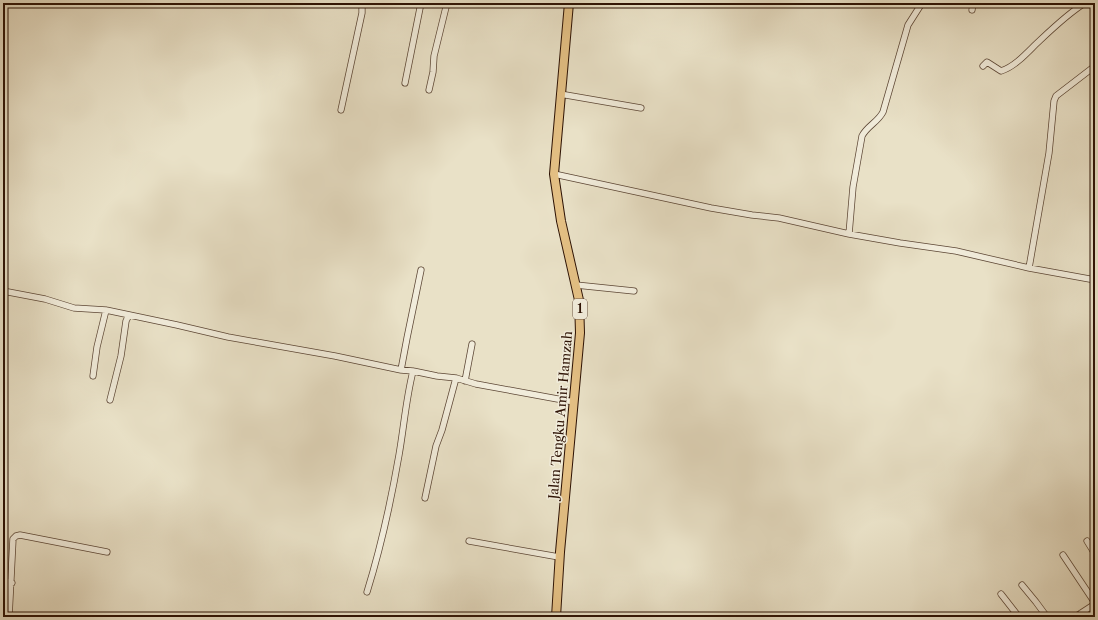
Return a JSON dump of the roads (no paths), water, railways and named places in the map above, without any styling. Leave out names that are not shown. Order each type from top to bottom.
[{"type":"highway","name":"Jalan Tengku Amir Hamzah","points":[[556,617],[559,557],[580,324],[580,306],[561,221],[554,174],[569,3]]},
{"type":"street","points":[[341,110],[362,13],[362,3]]},
{"type":"street","points":[[404,83],[421,3]]},
{"type":"street","points":[[429,90],[433,72],[434,56],[447,3]]},
{"type":"street","points":[[849,234],[853,187],[862,138],[866,129],[881,116],[883,112],[908,25],[922,3]]},
{"type":"street","points":[[972,10],[974,3]]},
{"type":"street","points":[[983,66],[987,62],[1001,71],[1007,68],[1023,56],[1062,20],[1086,3]]},
{"type":"street","points":[[1029,268],[1049,153],[1054,101],[1056,96],[1095,66]]},
{"type":"street","points":[[560,94],[641,108]]},
{"type":"street","points":[[554,174],[711,208],[779,218],[849,234],[956,251],[1029,268],[1095,280]]},
{"type":"street","points":[[402,370],[421,270]]},
{"type":"street","points":[[576,285],[634,291]]},
{"type":"street","points":[[3,292],[45,299],[74,308],[106,310],[129,314],[228,337],[335,356],[402,370],[456,378],[476,384],[574,402]]},
{"type":"street","points":[[93,376],[97,347],[106,310]]},
{"type":"street","points":[[110,400],[122,356],[126,321],[129,314]]},
{"type":"street","points":[[465,380],[472,344]]},
{"type":"street","points":[[367,592],[380,547],[399,456],[407,396],[413,371]]},
{"type":"street","points":[[425,498],[436,446],[442,430],[456,378]]},
{"type":"street","points":[[9,617],[12,583],[13,539],[18,535],[107,552]]},
{"type":"street","points":[[469,541],[559,557]]},
{"type":"street","points":[[1087,541],[1095,554]]},
{"type":"street","points":[[1063,555],[1095,604],[1075,617]]},
{"type":"street","points":[[3,581],[12,583]]},
{"type":"street","points":[[1022,585],[1047,617]]},
{"type":"street","points":[[1001,594],[1019,617]]},
{"type":"street","points":[[1081,613],[1092,617]]}]
